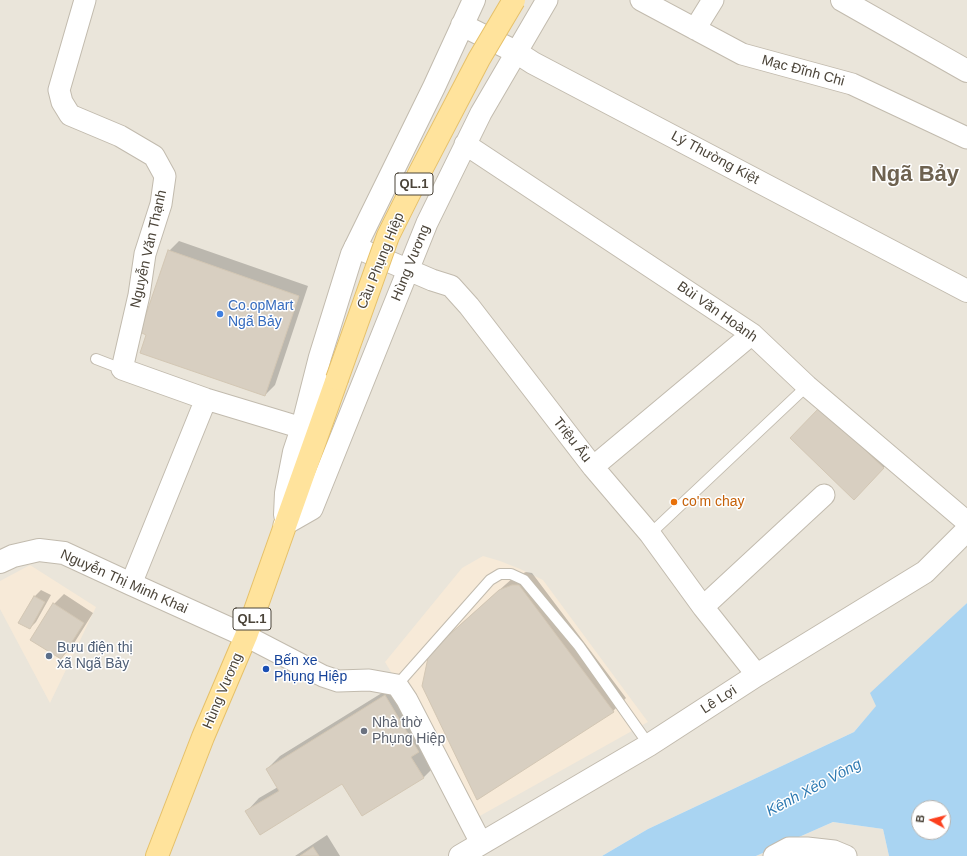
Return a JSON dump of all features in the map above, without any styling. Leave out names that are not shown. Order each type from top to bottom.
[{"type":"main road","name":"Cầu Phụng Hiệp","points":[[337,379],[388,236],[476,66],[514,0]]},
{"type":"main road","name":"Hùng Vương","points":[[157,856],[203,737],[246,636],[284,524],[337,379]]},
{"type":"street","name":"Nguyễn Văn Thạnh","points":[[85,0],[59,90],[62,102],[70,115],[120,136],[154,156],[165,176],[161,204],[145,254],[139,295],[122,369]]},
{"type":"street","name":"Hùng Vương","points":[[284,524],[286,493],[294,452],[302,428],[320,357],[352,254],[434,87],[474,0]]},
{"type":"street","name":"Hùng Vương","points":[[284,524],[312,509],[427,223],[481,113],[547,0]]},
{"type":"street","name":"Mạc Đĩnh Chi","points":[[641,0],[742,54],[852,84],[967,138]]},
{"type":"street","points":[[695,29],[713,0]]},
{"type":"street","points":[[842,0],[967,71]]},
{"type":"street","name":"Lý Thường Kiệt","points":[[462,25],[516,52],[533,63],[967,291]]},
{"type":"street","name":"Bùi Văn Hoành","points":[[465,144],[752,334],[807,386],[967,522]]},
{"type":"street","name":"Triệu Ẩu","points":[[355,247],[408,270],[451,286],[593,467],[650,534],[703,607],[757,675]]},
{"type":"street","points":[[593,467],[752,334]]},
{"type":"street","points":[[122,369],[206,399],[302,428]]},
{"type":"street","points":[[131,584],[206,399]]},
{"type":"street","points":[[703,607],[824,495]]},
{"type":"street","name":"Lê Lợi","points":[[460,856],[649,745],[757,675],[926,572],[967,530]]},
{"type":"street","name":"Nguyễn Thị Minh Khai","points":[[0,562],[13,556],[39,550],[64,553],[246,636]]},
{"type":"street","points":[[246,636],[323,676],[338,681],[369,680],[397,685],[407,700],[481,843]]},
{"type":"street","points":[[774,856],[789,848],[834,851],[846,856]]},
{"type":"lane","points":[[96,359],[122,369]]},
{"type":"lane","points":[[650,534],[807,386]]},
{"type":"lane","points":[[397,685],[490,580],[500,574],[512,574],[524,580],[579,646],[649,745]]},
{"type":"shaded area","points":[[0,0],[967,0],[967,603],[854,732],[648,829],[602,856],[0,856]]},
{"type":"shaded area","points":[[483,556],[520,569],[543,580],[648,722],[478,817],[385,662],[462,568]]},
{"type":"shaded area","name":"Bưu điện thị xã Ngã Bảy","points":[[30,565],[96,607],[50,703],[0,609],[0,581]]},
{"type":"shaded area","points":[[833,822],[883,829],[889,856],[756,856]]},
{"type":"water","name":"Kênh Xẻo Vông","points":[[967,603],[967,856],[889,856],[883,829],[833,822],[756,856],[602,856],[648,829],[854,732],[876,706],[870,693]]},
{"type":"building","name":"Co.opMart Ngã Bảy","points":[[168,250],[299,296],[265,396],[140,353],[146,335],[140,332]]},
{"type":"building","points":[[820,407],[884,468],[854,500],[790,438]]},
{"type":"building","points":[[512,585],[519,585],[614,712],[477,800],[422,686],[429,653],[499,590]]},
{"type":"building","points":[[34,596],[45,602],[30,629],[18,623]]},
{"type":"building","points":[[53,603],[84,623],[61,659],[30,640]]},
{"type":"building","points":[[385,695],[419,752],[411,757],[424,778],[362,816],[342,784],[260,835],[245,811],[279,791],[266,769]]},
{"type":"building","points":[[313,847],[319,856],[300,856]]},
{"type":"place","name":"Co.opMart Ngã Bảy","points":[[220,314]]},
{"type":"place","name":"co'm chay","points":[[674,502]]},
{"type":"place","name":"Bưu điện thị xã Ngã Bảy","points":[[49,656]]},
{"type":"place","name":"Bến xe Phụng Hiệp","points":[[266,669]]},
{"type":"place","name":"Nhà thờ Phụng Hiệp","points":[[364,731]]},
{"type":"district","name":"Ngã Bảy","points":[[915,175]]}]
